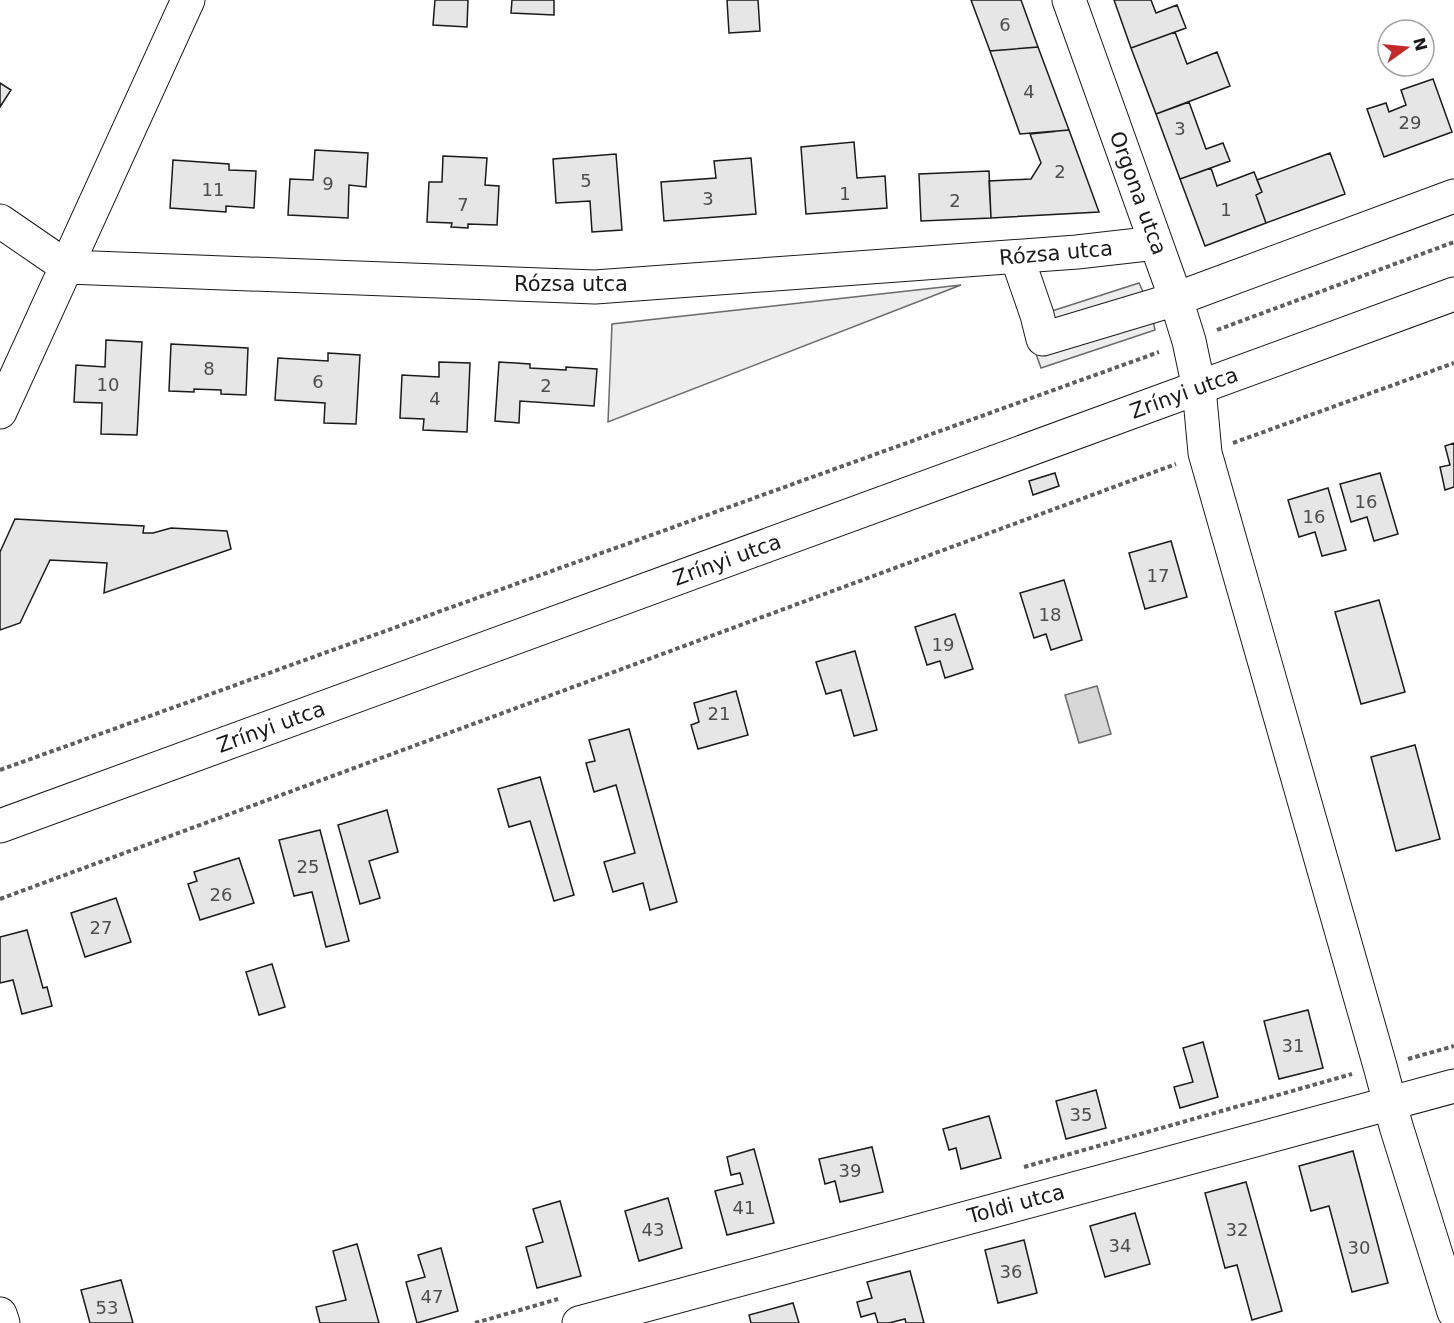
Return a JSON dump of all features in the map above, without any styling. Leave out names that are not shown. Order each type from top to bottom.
[{"type":"street","points":[[0,412],[188,0]]},
{"type":"street","name":"Orgona utca","points":[[1069,0],[1189,341],[1199,388],[1205,453],[1396,1126],[1454,1312]]},
{"type":"street","points":[[1017,257],[1043,339],[1176,299],[1454,196]]},
{"type":"street","points":[[0,221],[67,267]]},
{"type":"street","name":"Rózsa utca","points":[[67,267],[595,288],[1017,257],[1156,243]]},
{"type":"street","name":"Zrínyi utca","points":[[0,826],[1454,294]]},
{"type":"street","name":"Toldi utca","points":[[579,1323],[1454,1086]]},
{"type":"street","points":[[0,1314],[3,1323]]},
{"type":"path","points":[[0,770],[1189,341],[1454,242]]},
{"type":"path","points":[[0,899],[1454,363]]},
{"type":"path","points":[[1380,1066],[1454,1046]]},
{"type":"shaded area","points":[[1139,283],[1150,307],[1155,330],[1041,368],[1024,320]]},
{"type":"shaded area","points":[[961,285],[608,422],[612,324]]},
{"type":"shaded area","points":[[1097,686],[1111,734],[1079,743],[1065,695]]},
{"type":"building","points":[[435,0],[468,0],[467,27],[433,25]]},
{"type":"building","points":[[512,0],[554,0],[554,15],[511,13]]},
{"type":"building","points":[[727,0],[758,0],[760,31],[729,33]]},
{"type":"building","points":[[971,0],[1021,0],[1038,47],[990,51]]},
{"type":"building","points":[[1114,0],[1151,0],[1156,13],[1177,5],[1186,28],[1131,48]]},
{"type":"building","points":[[1175,32],[1187,64],[1217,52],[1230,86],[1156,114],[1131,48]]},
{"type":"building","points":[[1038,47],[1069,130],[1020,134],[990,51]]},
{"type":"building","points":[[1433,79],[1452,132],[1384,157],[1367,109],[1386,103],[1389,112],[1406,105],[1401,90]]},
{"type":"building","points":[[0,83],[11,90],[0,107]]},
{"type":"building","points":[[1189,102],[1206,149],[1223,143],[1230,161],[1180,179],[1156,114]]},
{"type":"building","points":[[1069,130],[1099,212],[991,218],[989,181],[1031,179],[1041,163],[1030,134]]},
{"type":"building","points":[[854,142],[857,178],[885,176],[887,208],[806,214],[801,147]]},
{"type":"building","points":[[315,150],[368,153],[366,187],[349,185],[348,218],[288,215],[290,179],[313,180]]},
{"type":"building","points":[[1330,153],[1345,194],[1266,223],[1256,195],[1262,192],[1257,180]]},
{"type":"building","points":[[616,154],[622,230],[592,232],[590,201],[556,203],[553,159]]},
{"type":"building","points":[[443,156],[487,158],[485,185],[499,186],[497,225],[468,224],[468,228],[451,227],[452,223],[427,222],[429,182],[442,182]]},
{"type":"building","points":[[751,158],[756,214],[664,221],[661,182],[716,178],[714,161]]},
{"type":"building","points":[[173,160],[229,164],[229,170],[256,171],[254,208],[226,206],[226,212],[170,208]]},
{"type":"building","points":[[1211,168],[1217,186],[1254,172],[1262,192],[1256,195],[1266,223],[1205,246],[1180,179]]},
{"type":"building","points":[[989,171],[991,218],[921,221],[919,174]]},
{"type":"building","points":[[106,340],[142,342],[137,435],[101,434],[102,403],[74,402],[76,365],[105,367]]},
{"type":"building","points":[[171,344],[248,348],[246,395],[221,394],[221,390],[169,391]]},
{"type":"building","points":[[328,353],[360,355],[356,424],[324,423],[325,403],[275,400],[278,358],[328,361]]},
{"type":"building","points":[[439,362],[470,363],[467,432],[423,430],[424,419],[400,418],[402,375],[439,377]]},
{"type":"building","points":[[499,362],[530,364],[530,368],[597,369],[594,406],[520,401],[519,423],[495,421]]},
{"type":"building","points":[[1454,443],[1454,487],[1445,490],[1440,467],[1450,465],[1445,446]]},
{"type":"building","points":[[1055,473],[1059,486],[1033,495],[1029,481]]},
{"type":"building","points":[[1380,473],[1398,534],[1374,541],[1367,517],[1351,522],[1340,484]]},
{"type":"building","points":[[1328,488],[1346,550],[1322,556],[1315,532],[1299,537],[1288,500]]},
{"type":"building","points":[[15,519],[144,526],[143,533],[171,528],[227,531],[231,549],[104,593],[107,563],[50,560],[20,623],[0,630],[0,552]]},
{"type":"building","points":[[1171,541],[1187,597],[1145,609],[1129,553]]},
{"type":"building","points":[[1064,580],[1082,640],[1051,650],[1046,634],[1034,638],[1020,593]]},
{"type":"building","points":[[1379,600],[1405,692],[1361,704],[1335,612]]},
{"type":"building","points":[[955,614],[973,669],[945,678],[940,661],[927,665],[915,627]]},
{"type":"building","points":[[855,651],[877,730],[854,736],[841,690],[826,694],[816,662]]},
{"type":"building","points":[[736,691],[748,735],[698,749],[691,725],[699,722],[694,703]]},
{"type":"building","points":[[629,729],[677,902],[650,910],[643,883],[613,892],[604,862],[635,853],[616,785],[594,792],[586,763],[595,761],[589,740]]},
{"type":"building","points":[[1415,745],[1440,839],[1396,851],[1371,757]]},
{"type":"building","points":[[540,777],[574,895],[554,901],[530,821],[509,827],[498,789]]},
{"type":"building","points":[[387,810],[398,852],[369,861],[380,898],[360,904],[338,825]]},
{"type":"building","points":[[320,830],[349,941],[326,947],[312,892],[294,896],[279,840]]},
{"type":"building","points":[[239,858],[254,903],[200,920],[188,884],[197,881],[194,872]]},
{"type":"building","points":[[116,898],[131,942],[85,957],[71,913]]},
{"type":"building","points":[[27,930],[43,988],[47,987],[52,1006],[22,1014],[13,980],[0,983],[0,937]]},
{"type":"building","points":[[272,964],[285,1007],[259,1015],[246,972]]},
{"type":"building","points":[[1308,1010],[1323,1068],[1279,1079],[1264,1021]]},
{"type":"building","points":[[1203,1042],[1218,1097],[1180,1108],[1174,1087],[1193,1082],[1183,1048]]},
{"type":"building","points":[[1096,1090],[1106,1128],[1066,1139],[1056,1101]]},
{"type":"building","points":[[989,1116],[1001,1158],[961,1169],[956,1148],[949,1150],[943,1129]]},
{"type":"building","points":[[872,1147],[883,1192],[840,1202],[835,1181],[825,1184],[819,1159]]},
{"type":"building","points":[[754,1149],[774,1223],[727,1235],[715,1191],[743,1184],[740,1173],[731,1175],[727,1157]]},
{"type":"building","points":[[1353,1151],[1388,1283],[1352,1292],[1329,1206],[1311,1211],[1299,1166]]},
{"type":"building","points":[[1246,1182],[1282,1311],[1252,1320],[1237,1265],[1225,1268],[1205,1193]]},
{"type":"building","points":[[668,1198],[682,1248],[639,1261],[625,1211]]},
{"type":"building","points":[[560,1201],[581,1276],[537,1288],[526,1247],[543,1242],[533,1209]]},
{"type":"building","points":[[1135,1213],[1150,1264],[1105,1277],[1090,1226]]},
{"type":"building","points":[[1024,1240],[1037,1293],[998,1303],[985,1250]]},
{"type":"building","points":[[357,1244],[379,1323],[320,1323],[316,1307],[346,1300],[333,1251]]},
{"type":"building","points":[[441,1248],[458,1311],[417,1323],[406,1282],[425,1277],[418,1255]]},
{"type":"building","points":[[910,1271],[924,1323],[906,1323],[905,1319],[878,1323],[875,1313],[861,1317],[857,1302],[872,1298],[867,1282]]},
{"type":"building","points":[[121,1280],[133,1323],[90,1323],[81,1290]]},
{"type":"building","points":[[793,1303],[799,1323],[751,1323],[749,1315]]}]
